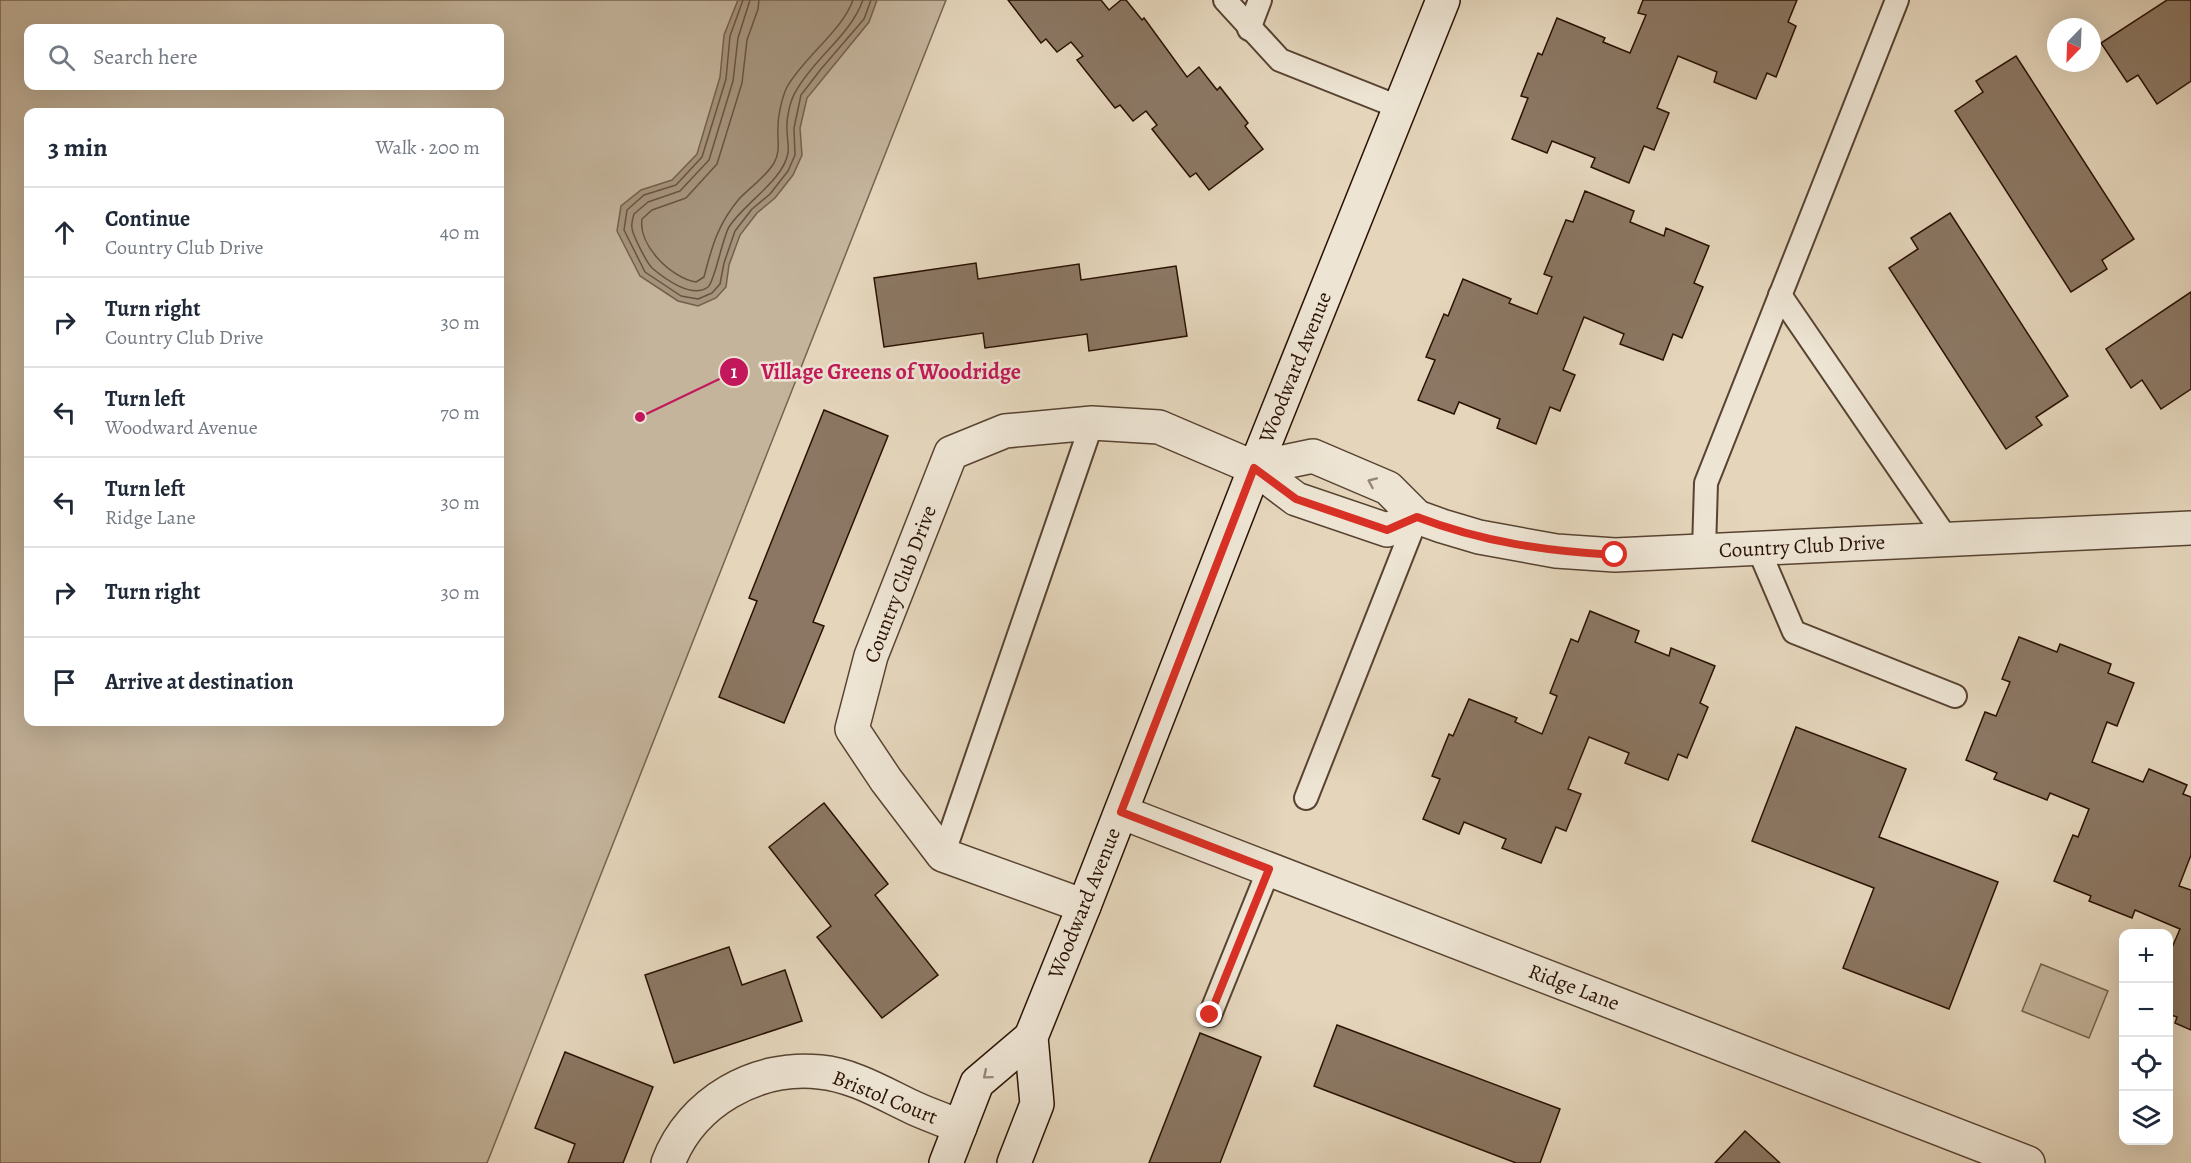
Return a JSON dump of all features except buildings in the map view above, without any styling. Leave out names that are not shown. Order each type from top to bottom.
[{"type":"street","name":"Woodward Avenue","points":[[1014,1163],[1037,1104],[1031,1037],[1254,468],[1443,0]]},
{"type":"street","name":"Country Club Drive","points":[[943,855],[886,780],[852,729],[871,656],[951,453],[1005,431],[1092,423],[1159,427],[1254,468],[1296,499],[1387,530],[1417,517]]},
{"type":"street","name":"Country Club Drive","points":[[1254,468],[1313,456],[1388,488],[1417,517],[1479,537],[1556,551],[1615,555],[2191,528]]},
{"type":"street","name":"Ridge Lane","points":[[1121,812],[2028,1163]]},
{"type":"street","points":[[943,855],[1084,906]]},
{"type":"street","name":"Woodward Avenue","points":[[946,1163],[977,1083],[1031,1037]]},
{"type":"street","name":"Bristol Court","points":[[668,1163],[674,1148],[694,1119],[720,1096],[752,1079],[786,1072],[821,1072],[856,1081],[916,1109],[960,1126]]},
{"type":"lane","points":[[1225,0],[1249,29],[1280,60],[1401,108]]},
{"type":"lane","points":[[1249,29],[1260,0]]},
{"type":"lane","points":[[1704,550],[1706,483],[1897,0]]},
{"type":"lane","points":[[1780,295],[1947,539]]},
{"type":"lane","points":[[943,855],[1092,423]]},
{"type":"lane","points":[[1306,798],[1417,517]]},
{"type":"lane","points":[[1758,548],[1794,632],[1955,696]]},
{"type":"lane","points":[[1210,1015],[1269,869]]},
{"type":"shaded area","points":[[0,0],[946,0],[487,1163],[0,1163]]},
{"type":"shaded area","points":[[2041,964],[2108,991],[2089,1038],[2022,1011]]},
{"type":"water","points":[[738,0],[877,0],[869,22],[807,98],[800,128],[802,155],[793,175],[775,198],[757,213],[740,235],[729,265],[726,287],[716,298],[698,306],[678,301],[640,276],[617,231],[621,206],[641,190],[672,180],[697,154],[720,77],[724,35]]},
{"type":"place","name":"Village Greens of Woodridge","points":[[640,417]]},
{"type":"route","points":[[1210,1015],[1269,869],[1121,812],[1254,468],[1296,499],[1387,530],[1417,517],[1479,537],[1556,551],[1615,555]]}]
